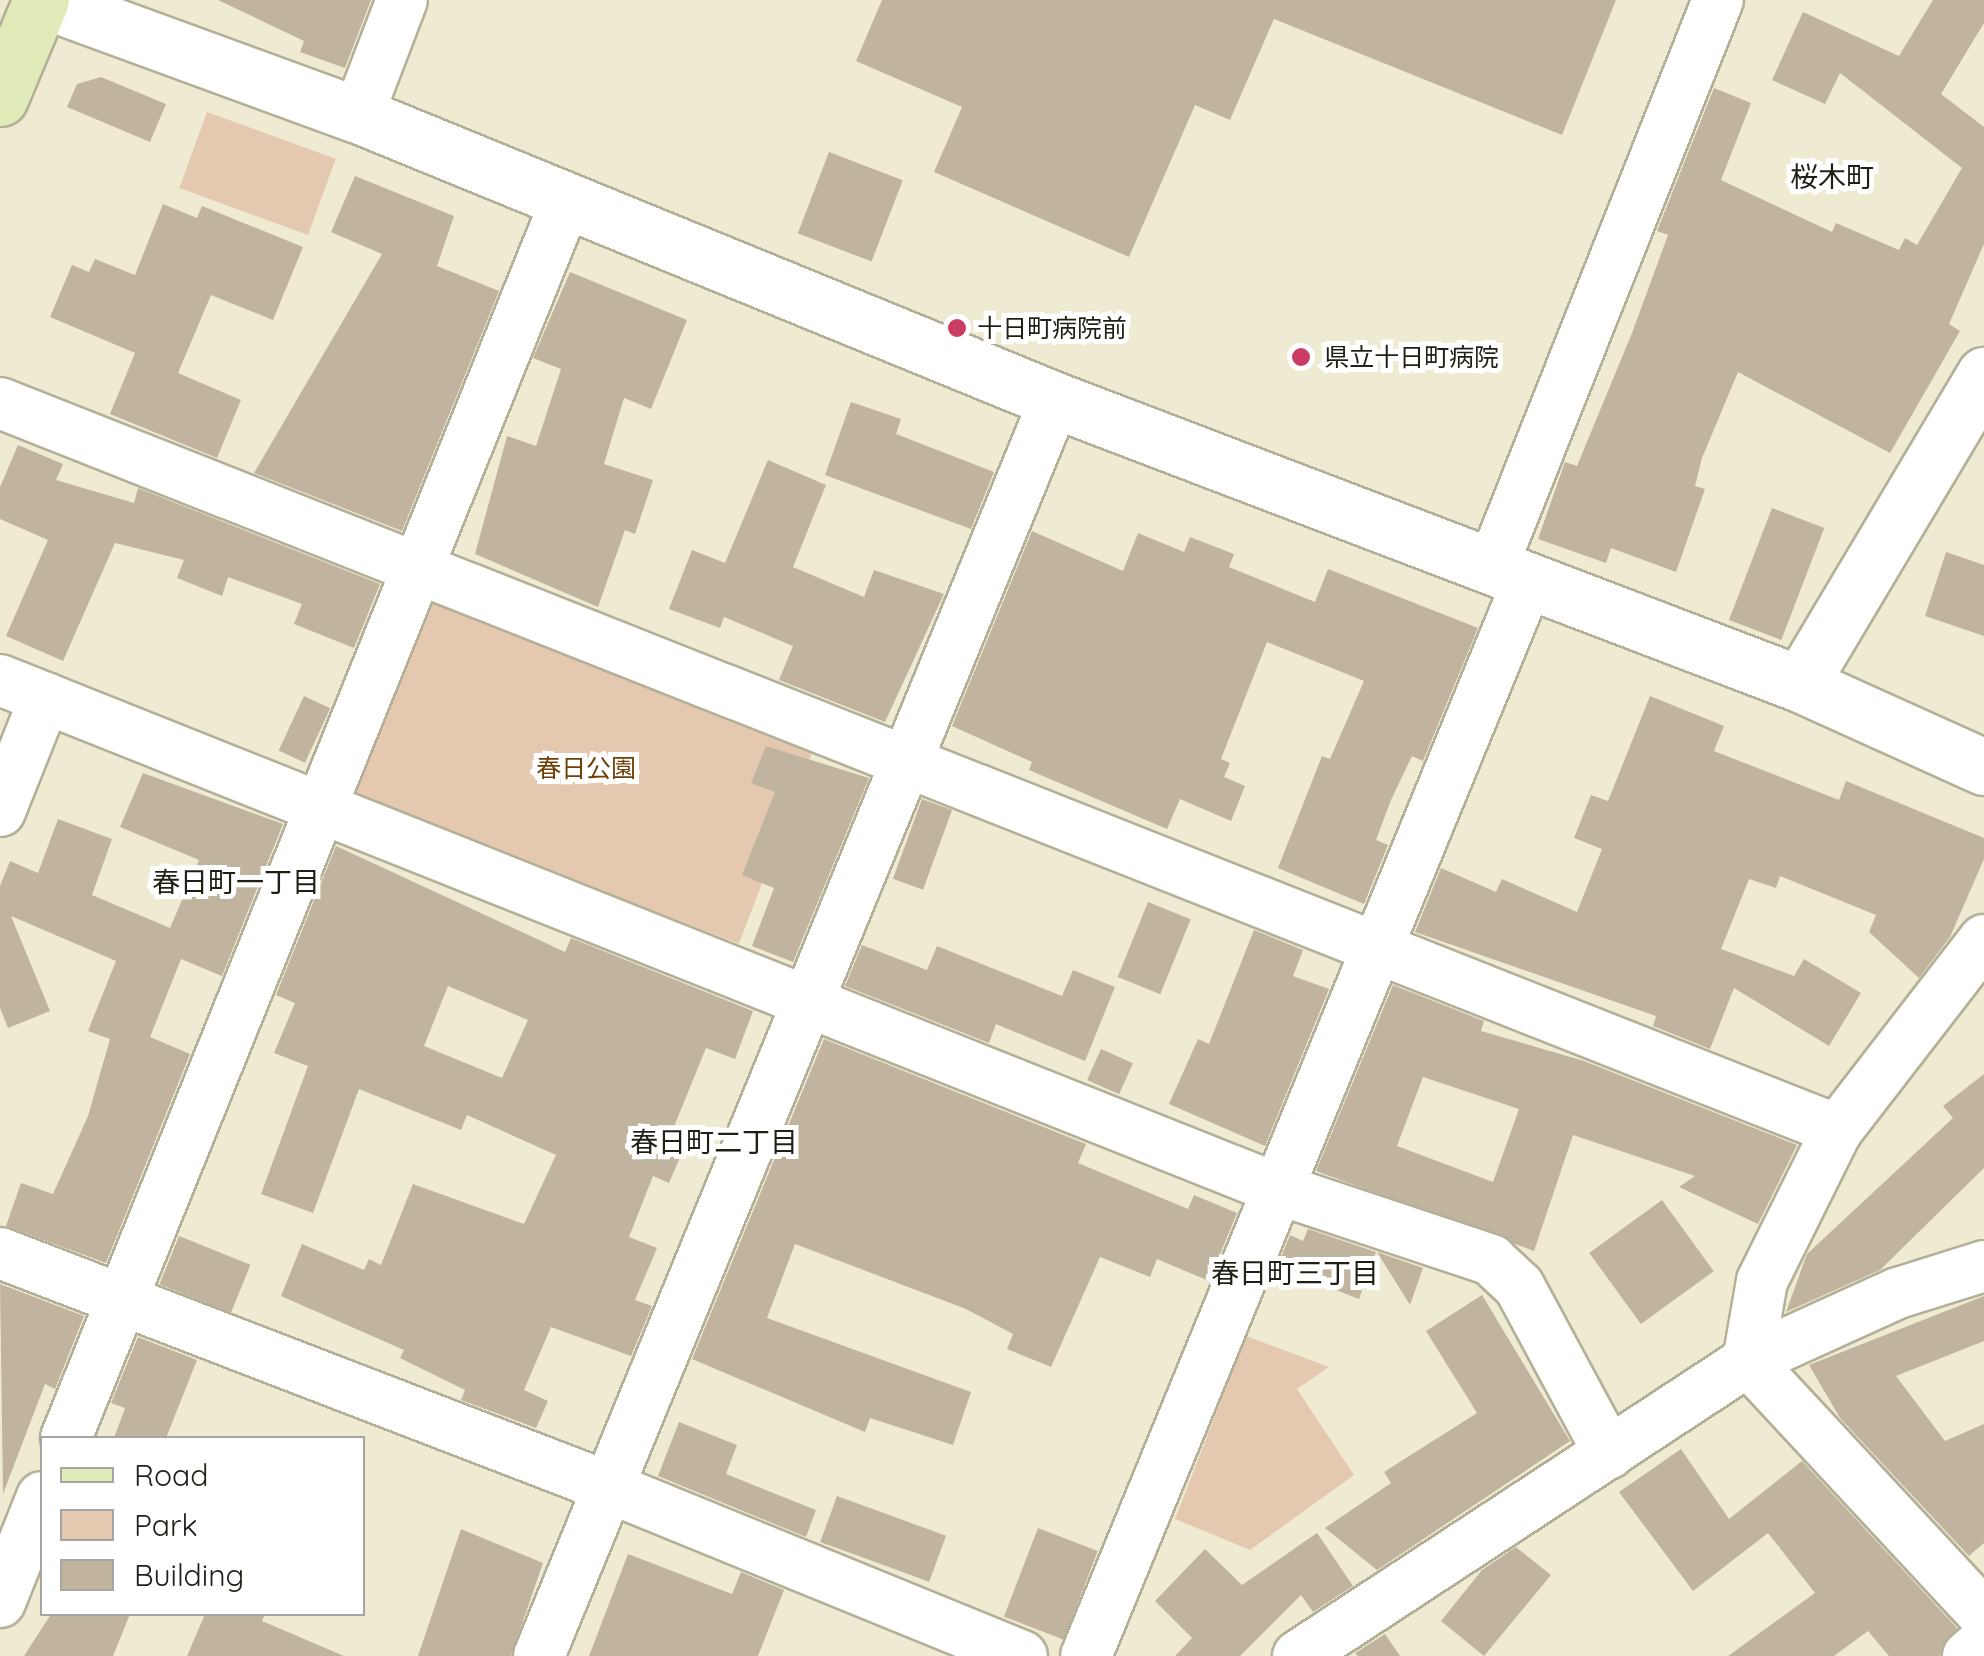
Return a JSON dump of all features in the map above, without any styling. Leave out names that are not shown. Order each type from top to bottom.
[{"type":"main road","points":[[0,98],[42,0]]},
{"type":"street","points":[[42,0],[358,115],[1055,400],[1800,684],[1984,767]]},
{"type":"street","points":[[358,115],[402,0]]},
{"type":"street","points":[[1086,1656],[1378,947],[1718,0]]},
{"type":"street","points":[[67,1436],[566,200]]},
{"type":"street","points":[[1800,684],[1984,375]]},
{"type":"street","points":[[539,1656],[1055,400]]},
{"type":"street","points":[[0,403],[1837,1130]]},
{"type":"street","points":[[0,811],[22,689],[1278,1189],[1491,1260],[1519,1286],[1609,1453]]},
{"type":"street","points":[[1748,1361],[1762,1280],[1837,1130],[1984,940]]},
{"type":"street","points":[[0,1253],[608,1486],[1022,1656]]},
{"type":"street","points":[[1298,1656],[1748,1361],[1898,1294],[1984,1266]]},
{"type":"street","points":[[1748,1361],[1984,1615]]},
{"type":"street","points":[[0,1602],[40,1501]]},
{"type":"street","points":[[1968,1656],[1984,1642]]},
{"type":"green space","points":[[207,112],[336,159],[308,235],[179,188]]},
{"type":"green space","name":"春日公園","points":[[434,591],[818,738],[739,944],[355,796]]},
{"type":"green space","points":[[1246,1336],[1329,1367],[1297,1389],[1354,1475],[1250,1550],[1175,1519]]},
{"type":"building","points":[[218,0],[371,0],[345,68],[300,52],[304,41]]},
{"type":"building","points":[[882,0],[1616,0],[1562,135],[1274,19],[1230,120],[1195,105],[1129,257],[934,172],[962,107],[856,61]]},
{"type":"building","points":[[1933,0],[1984,0],[1984,23],[1941,94],[1984,127],[1984,244],[1949,324],[1960,331],[1890,453],[1738,372],[1702,458],[1695,486],[1705,489],[1676,572],[1611,548],[1606,563],[1538,539],[1565,462],[1577,466],[1632,333],[1668,235],[1657,231],[1714,88],[1751,103],[1721,180],[1832,232],[1836,223],[1899,250],[1905,238],[1917,245],[1962,168],[1840,73],[1825,104],[1772,80],[1803,12],[1899,56]]},
{"type":"building","points":[[101,77],[166,104],[150,142],[67,107],[77,84]]},
{"type":"building","points":[[829,152],[903,180],[872,262],[798,233]]},
{"type":"building","points":[[355,176],[454,216],[437,266],[499,291],[402,531],[254,473],[382,254],[331,232]]},
{"type":"building","points":[[163,204],[197,218],[202,206],[303,247],[273,320],[211,295],[178,373],[241,400],[217,458],[110,414],[135,353],[50,317],[72,265],[89,272],[95,259],[135,275]]},
{"type":"building","points":[[570,272],[687,320],[651,409],[624,398],[604,464],[653,480],[635,534],[625,530],[598,607],[475,554],[507,436],[536,446],[561,369],[533,358]]},
{"type":"building","points":[[851,402],[901,419],[896,434],[994,472],[971,529],[825,475]]},
{"type":"building","points":[[18,445],[63,464],[56,480],[134,503],[138,488],[380,584],[354,648],[294,624],[302,604],[228,577],[222,596],[177,578],[184,560],[115,543],[63,661],[6,636],[48,540],[0,519],[0,487]]},
{"type":"building","points":[[768,460],[826,485],[793,567],[864,597],[874,570],[944,594],[885,722],[779,680],[793,646],[724,617],[720,628],[669,609],[692,550],[725,563]]},
{"type":"building","points":[[1772,508],[1824,528],[1781,640],[1729,620]]},
{"type":"building","points":[[1032,531],[1123,571],[1138,533],[1184,552],[1190,537],[1234,554],[1229,567],[1315,602],[1328,569],[1478,628],[1423,761],[1412,756],[1391,800],[1376,840],[1388,845],[1364,904],[1278,868],[1322,756],[1330,759],[1364,681],[1267,642],[1221,759],[1230,763],[1224,777],[1245,786],[1231,821],[1180,799],[1167,829],[1029,770],[1032,762],[952,726]]},
{"type":"building","points":[[1946,552],[1984,565],[1984,636],[1925,616]]},
{"type":"building","points":[[304,696],[330,708],[305,763],[279,750]]},
{"type":"building","points":[[1650,696],[1724,726],[1714,751],[1839,800],[1846,781],[1984,838],[1984,859],[1950,937],[1919,978],[1869,932],[1876,915],[1780,876],[1776,888],[1749,879],[1721,949],[1794,976],[1804,959],[1861,993],[1829,1046],[1734,988],[1710,1049],[1653,1026],[1656,1016],[1415,932],[1441,868],[1496,892],[1502,879],[1577,912],[1602,849],[1574,838],[1591,795],[1608,801]]},
{"type":"building","points":[[766,746],[869,778],[793,962],[752,946],[774,888],[742,875],[775,792],[751,783]]},
{"type":"building","points":[[143,773],[283,824],[222,976],[181,959],[150,1037],[190,1054],[106,1263],[6,1226],[21,1183],[53,1194],[88,1116],[110,1039],[88,1031],[116,961],[11,916],[50,1011],[8,1028],[0,1008],[0,886],[10,861],[38,873],[58,819],[112,839],[92,895],[170,928],[199,860],[120,827]]},
{"type":"building","points":[[922,799],[952,810],[923,890],[893,879]]},
{"type":"building","points":[[336,846],[565,952],[571,938],[753,1011],[735,1059],[706,1048],[671,1134],[687,1141],[669,1183],[653,1176],[629,1237],[657,1248],[635,1300],[652,1306],[631,1356],[551,1327],[524,1390],[548,1401],[536,1428],[461,1400],[465,1390],[400,1358],[404,1350],[281,1296],[302,1244],[364,1270],[369,1259],[381,1265],[413,1184],[524,1224],[556,1155],[467,1115],[461,1130],[359,1089],[313,1213],[261,1194],[308,1066],[274,1053],[295,1003],[276,995]],"holes":[[[448,986],[528,1020],[502,1078],[424,1046]]]},
{"type":"building","points":[[1148,902],[1191,919],[1160,994],[1118,977]]},
{"type":"building","points":[[1254,930],[1303,950],[1293,976],[1329,989],[1265,1146],[1169,1104],[1198,1039],[1209,1044]]},
{"type":"building","points":[[862,945],[927,970],[937,946],[1062,996],[1073,970],[1115,987],[1085,1061],[996,1024],[989,1043],[845,986]]},
{"type":"building","points":[[1393,985],[1484,1021],[1481,1031],[1584,1061],[1797,1145],[1758,1224],[1679,1187],[1695,1176],[1573,1135],[1534,1251],[1316,1171]],"holes":[[[1423,1077],[1519,1109],[1493,1182],[1397,1146]]]},
{"type":"building","points":[[824,1039],[1086,1144],[1078,1163],[1188,1209],[1194,1195],[1237,1213],[1209,1281],[1157,1259],[1150,1277],[1100,1257],[1051,1367],[1007,1349],[1013,1334],[966,1309],[795,1244],[767,1318],[971,1392],[953,1445],[870,1418],[865,1432],[692,1359]]},
{"type":"building","points":[[1101,1049],[1133,1063],[1119,1094],[1087,1080]]},
{"type":"building","points":[[1984,1074],[1984,1168],[1880,1270],[1786,1312],[1807,1254],[1953,1118],[1943,1106]]},
{"type":"building","points":[[1662,1200],[1714,1271],[1641,1324],[1589,1253]]},
{"type":"building","points":[[1308,1229],[1376,1252],[1359,1299],[1277,1267],[1290,1235],[1303,1241]]},
{"type":"building","points":[[179,1236],[250,1265],[231,1313],[160,1284]]},
{"type":"building","points":[[1377,1252],[1423,1268],[1410,1305]]},
{"type":"building","points":[[0,1284],[84,1316],[55,1389],[45,1384],[3,1494]]},
{"type":"building","points":[[1482,1295],[1570,1441],[1377,1570],[1325,1528],[1391,1483],[1384,1472],[1477,1413],[1426,1331]]},
{"type":"building","points":[[1984,1296],[1984,1341],[1896,1376],[1945,1441],[1984,1424],[1984,1543],[1969,1556],[1840,1418],[1809,1365]]},
{"type":"building","points":[[138,1337],[197,1360],[167,1436],[115,1436],[125,1408],[111,1403]]},
{"type":"building","points":[[679,1422],[737,1445],[726,1474],[816,1510],[806,1537],[658,1476]]},
{"type":"building","points":[[1681,1449],[1729,1519],[1802,1461],[1957,1628],[1940,1656],[1889,1656],[1868,1631],[1834,1656],[1728,1656],[1815,1593],[1768,1533],[1693,1591],[1619,1492]]},
{"type":"building","points":[[837,1496],[946,1536],[929,1582],[820,1542]]},
{"type":"building","points":[[1038,1528],[1098,1551],[1064,1640],[1004,1617]]},
{"type":"building","points":[[461,1529],[543,1563],[511,1656],[418,1656]]},
{"type":"building","points":[[1317,1533],[1353,1586],[1313,1612],[1301,1595],[1240,1656],[1175,1656],[1192,1638],[1155,1601],[1205,1549],[1242,1585]]},
{"type":"building","points":[[1516,1547],[1551,1575],[1484,1656],[1441,1621],[1482,1570]]},
{"type":"building","points":[[628,1554],[732,1594],[741,1572],[784,1590],[758,1656],[589,1656]]},
{"type":"building","points":[[50,1616],[129,1616],[113,1656],[24,1656]]},
{"type":"building","points":[[204,1616],[264,1616],[262,1621],[344,1656],[187,1656]]},
{"type":"building","points":[[1385,1634],[1400,1656],[1355,1653]]},
{"type":"place","name":"十日町病院前","points":[[957,328]]},
{"type":"place","name":"県立十日町病院","points":[[1301,357]]},
{"type":"district","name":"桜木町","points":[[1832,177]]},
{"type":"district","name":"春日町一丁目","points":[[236,882]]},
{"type":"district","name":"春日町二丁目","points":[[714,1142]]},
{"type":"district","name":"春日町三丁目","points":[[1295,1273]]}]
